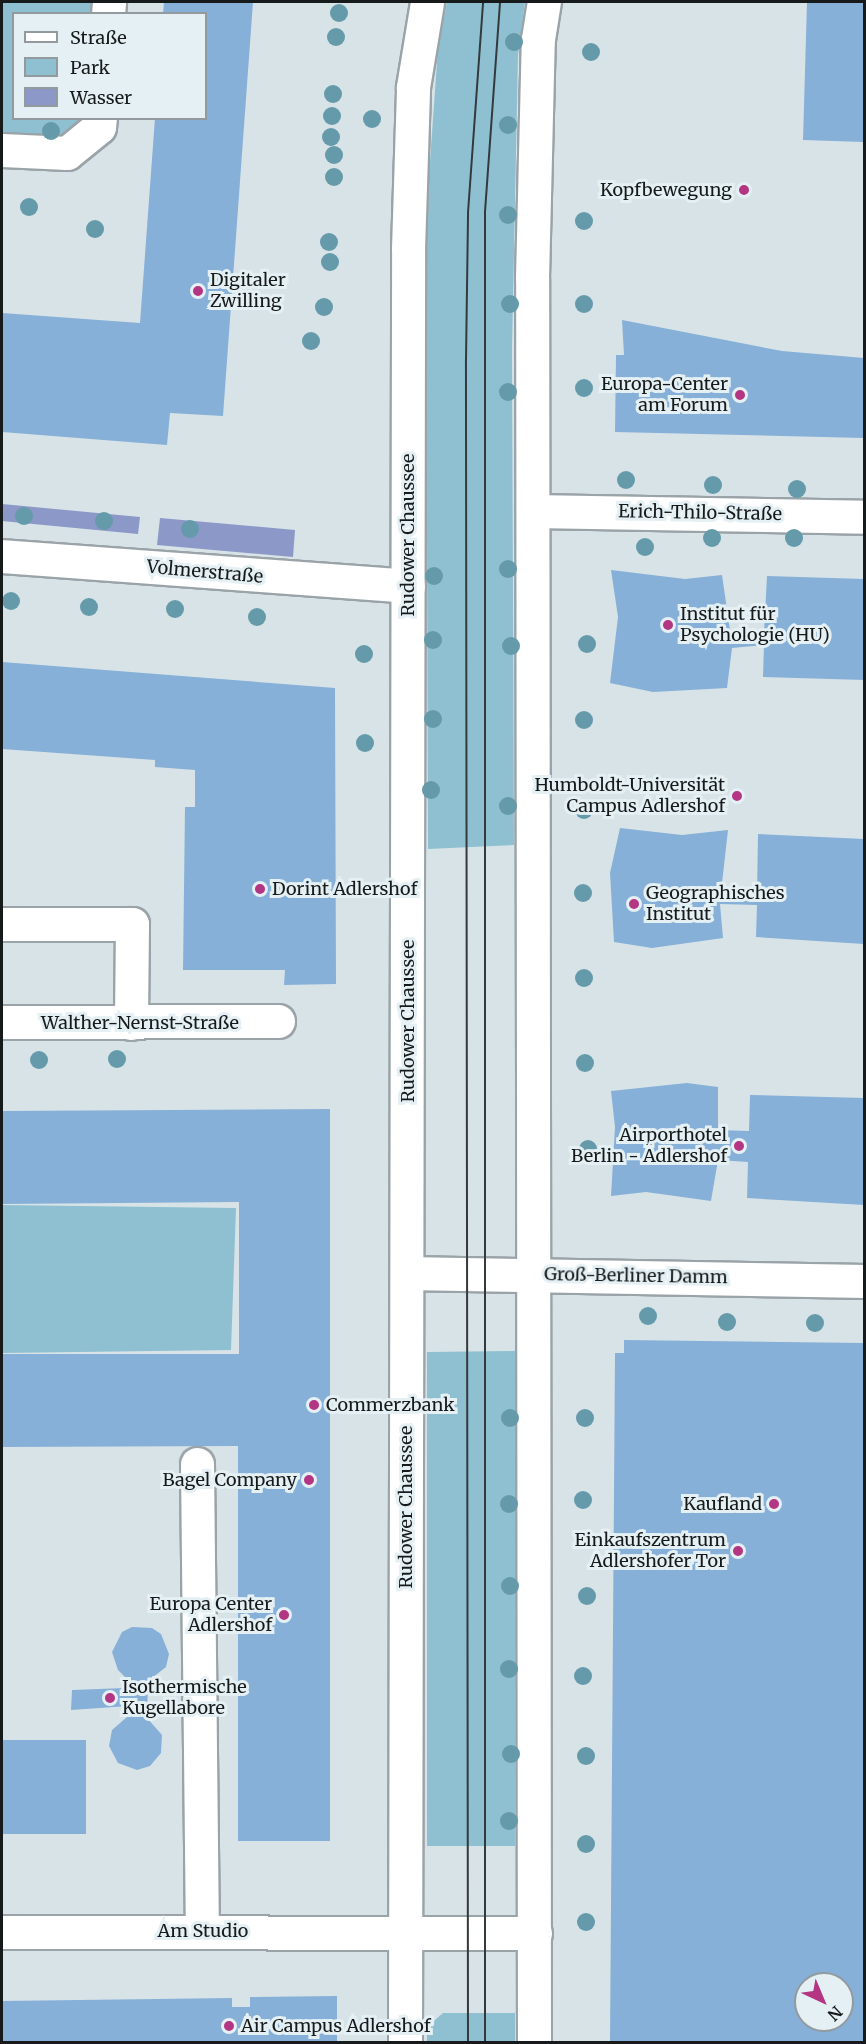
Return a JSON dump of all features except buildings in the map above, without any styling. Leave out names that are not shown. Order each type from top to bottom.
[{"type":"main road","name":"Rudower Chaussee","points":[[405,2043],[408,586],[412,122],[427,2]]},
{"type":"main road","points":[[534,2043],[534,147],[544,2]]},
{"type":"main road","points":[[2,150],[67,153],[99,127],[100,120]]},
{"type":"main road","name":"Erich-Thilo-Straße","points":[[535,511],[864,517]]},
{"type":"main road","name":"Volmerstraße","points":[[2,556],[408,586]]},
{"type":"main road","points":[[2,924],[132,924],[131,1023]]},
{"type":"main road","name":"Walther-Nernst-Straße","points":[[2,1022],[278,1021]]},
{"type":"main road","name":"Groß-Berliner Damm","points":[[407,1273],[534,1273],[864,1281]]},
{"type":"main road","points":[[197,1464],[201,1931]]},
{"type":"main road","name":"Am Studio","points":[[2,1932],[535,1933]]},
{"type":"green space","points":[[2,2],[95,2],[94,12],[12,12],[12,120],[79,120],[52,142],[2,141]]},
{"type":"green space","points":[[447,2],[525,2],[518,55],[512,349],[514,845],[428,849],[426,218],[438,48]]},
{"type":"green space","points":[[2,1205],[236,1208],[231,1350],[2,1353]]},
{"type":"green space","points":[[515,1351],[515,1846],[427,1846],[427,1352]]},
{"type":"green space","points":[[443,2013],[515,2013],[515,2042],[427,2042],[427,2027]]},
{"type":"water","points":[[2,504],[140,517],[138,534],[2,521]]},
{"type":"water","points":[[160,518],[295,530],[293,557],[157,545]]},
{"type":"tram line","points":[[468,2042],[466,360],[468,213],[483,2]]},
{"type":"tram line","points":[[485,2042],[485,212],[500,2]]},
{"type":"place","name":"Kopfbewegung","points":[[744,190]]},
{"type":"place","name":"Digitaler Zwilling","points":[[198,291]]},
{"type":"place","name":"Europa-Center am Forum","points":[[740,395]]},
{"type":"place","name":"Institut für Psychologie (HU)","points":[[668,625]]},
{"type":"place","name":"Humboldt-Universität Campus Adlershof","points":[[737,796]]},
{"type":"place","name":"Dorint Adlershof","points":[[260,889]]},
{"type":"place","name":"Geographisches Institut","points":[[634,904]]},
{"type":"place","name":"Airporthotel Berlin - Adlershof","points":[[739,1146]]},
{"type":"place","name":"Commerzbank","points":[[314,1405]]},
{"type":"place","name":"Bagel Company","points":[[309,1480]]},
{"type":"place","name":"Kaufland","points":[[774,1504]]},
{"type":"place","name":"Einkaufszentrum Adlershofer Tor","points":[[738,1551]]},
{"type":"place","name":"Europa Center Adlershof","points":[[284,1615]]},
{"type":"place","name":"Isothermische Kugellabore","points":[[110,1698]]},
{"type":"place","name":"Air Campus Adlershof","points":[[229,2026]]}]
